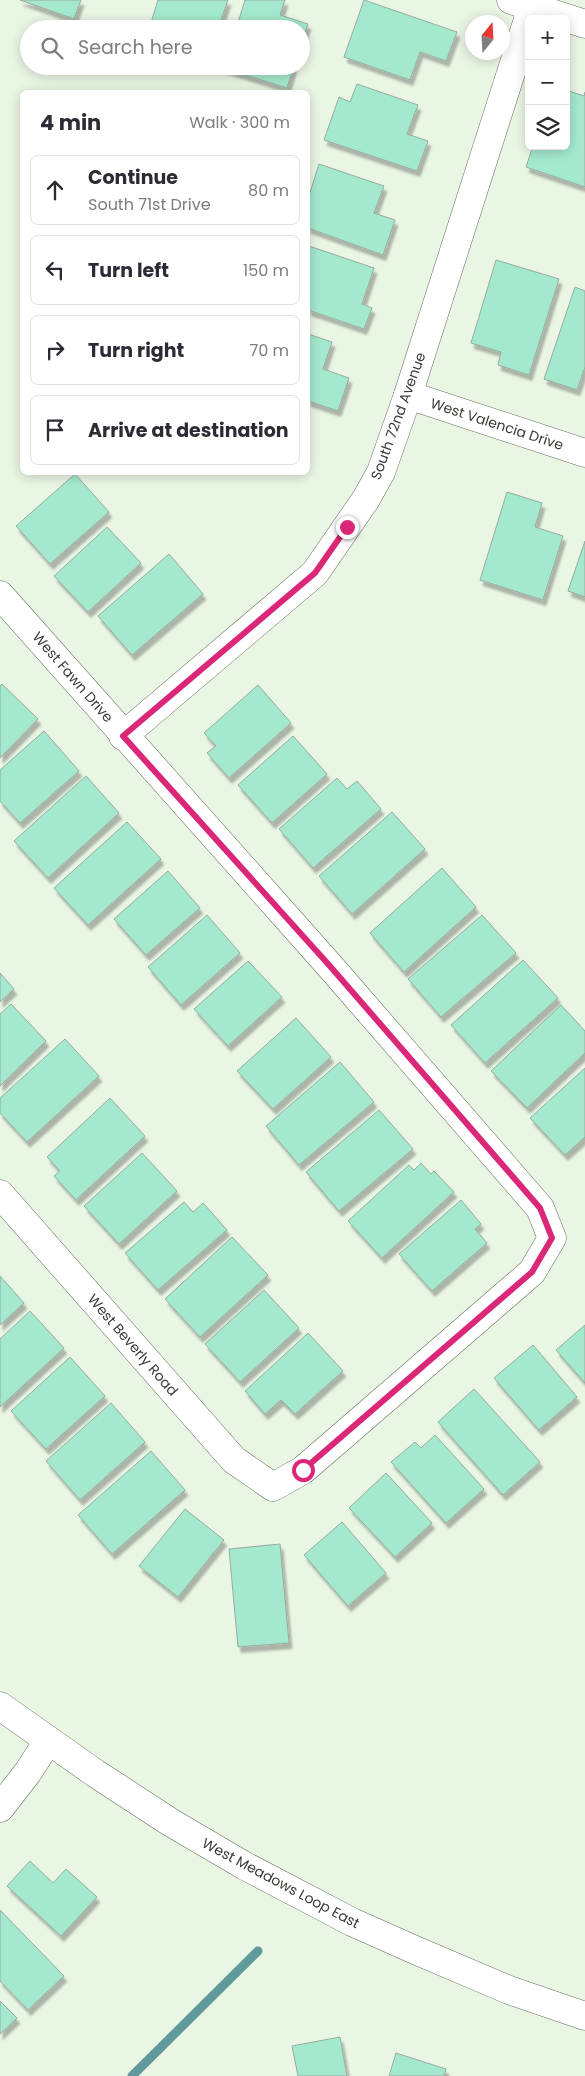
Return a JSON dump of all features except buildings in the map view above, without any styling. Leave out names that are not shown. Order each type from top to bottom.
[{"type":"street","points":[[521,3],[585,24]]},
{"type":"street","name":"South 72nd Avenue","points":[[123,736],[315,573],[366,499],[381,472],[408,395],[521,3]]},
{"type":"street","name":"West Valencia Drive","points":[[408,395],[585,453]]},
{"type":"street","name":"West Fawn Drive","points":[[0,595],[123,736],[329,965],[540,1208],[552,1238],[532,1272],[303,1470],[273,1487]]},
{"type":"street","name":"West Beverly Road","points":[[0,1194],[234,1460],[273,1487]]},
{"type":"street","name":"West Meadows Loop East","points":[[0,1706],[48,1741],[170,1822],[245,1866],[352,1922],[509,1990],[585,2016]]},
{"type":"street","points":[[0,1808],[28,1772],[48,1741]]},
{"type":"waterway","points":[[132,2076],[258,1951]]},
{"type":"route","points":[[303,1470],[532,1272],[552,1238],[540,1208],[329,965],[123,736],[315,573],[347,527]]}]
